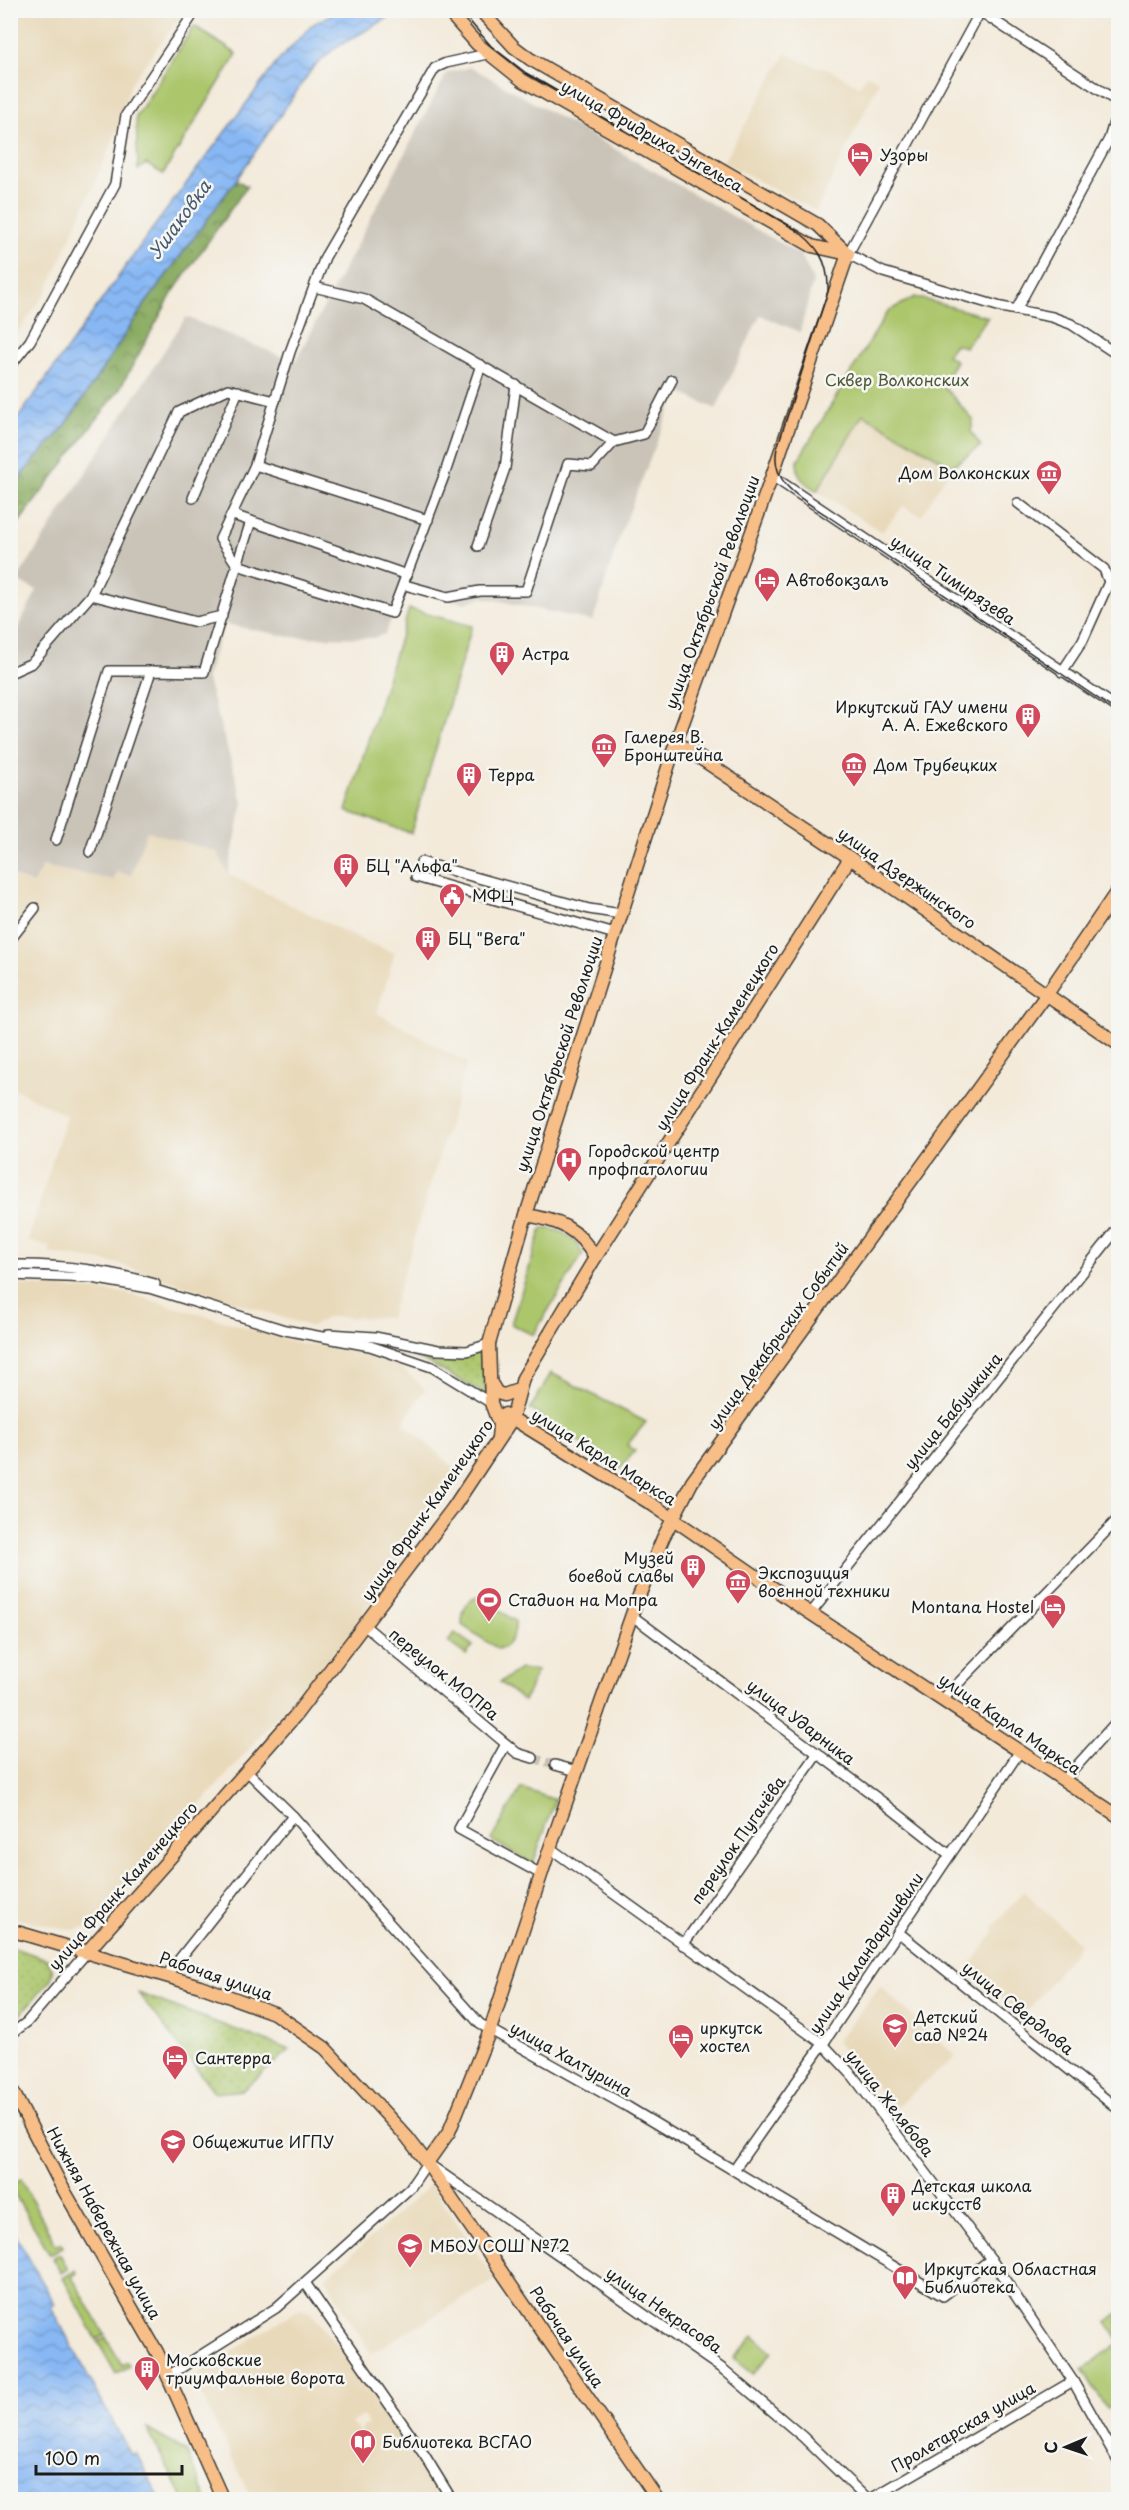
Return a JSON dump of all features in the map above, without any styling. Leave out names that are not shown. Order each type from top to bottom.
[{"type":"main road","name":"улица Фридриха Энгельса","points":[[447,10],[487,54],[522,80],[812,246],[848,254]]},
{"type":"main road","name":"улица Фридриха Энгельса","points":[[480,10],[514,47],[530,59],[818,225],[848,254]]},
{"type":"main road","points":[[703,184],[714,165]]},
{"type":"main road","points":[[718,193],[728,173]]},
{"type":"main road","name":"улица Октябрьской Революции","points":[[498,1441],[498,1424],[491,1403],[489,1344],[526,1215],[676,742],[772,476],[848,254]]},
{"type":"main road","name":"улица Дзержинского","points":[[676,742],[850,858],[1119,1044]]},
{"type":"main road","name":"улица Франк-Каменецкого","points":[[87,1952],[295,1716],[453,1508],[512,1419],[518,1390],[531,1364],[595,1258],[850,858]]},
{"type":"main road","name":"улица Декабрьских Событий","points":[[550,1848],[631,1615],[672,1518],[692,1482],[1047,994],[1119,890]]},
{"type":"main road","points":[[526,1215],[543,1218],[567,1227],[585,1240],[595,1258]]},
{"type":"main road","points":[[490,1382],[497,1393],[504,1395],[518,1390]]},
{"type":"main road","name":"улица Карла Маркса","points":[[491,1403],[512,1419],[672,1518],[811,1613],[1119,1816]]},
{"type":"main road","points":[[427,2163],[449,2132],[490,2030],[550,1848]]},
{"type":"main road","name":"Рабочая улица","points":[[10,1930],[225,1994],[274,2013],[313,2038],[356,2080],[427,2163],[658,2499]]},
{"type":"main road","name":"Нижняя Набережная улица","points":[[10,2085],[61,2185],[168,2376],[223,2499]]},
{"type":"street","points":[[10,366],[30,341],[115,184],[126,115],[196,10]]},
{"type":"street","points":[[979,11],[1119,102]]},
{"type":"street","name":"улица Октябрьской Революции","points":[[848,254],[979,11]]},
{"type":"street","points":[[481,366],[428,520],[392,613],[237,565],[220,539],[255,465],[290,352],[325,257],[435,68],[446,63],[487,54]]},
{"type":"street","points":[[1016,310],[1109,139],[1119,109]]},
{"type":"street","name":"улица Фридриха Энгельса","points":[[848,254],[883,272],[1071,324],[1119,355]]},
{"type":"street","points":[[314,287],[364,299],[614,442]]},
{"type":"street","points":[[405,585],[447,597],[480,591],[526,591],[568,464],[592,466],[614,442],[644,434],[672,380]]},
{"type":"street","points":[[478,546],[505,468],[516,385]]},
{"type":"street","points":[[10,673],[32,663],[91,595],[179,412],[228,389],[275,401]]},
{"type":"street","points":[[193,498],[238,392]]},
{"type":"street","points":[[255,465],[428,520]]},
{"type":"street","name":"улица Тимирязева","points":[[772,476],[1119,708]]},
{"type":"street","points":[[1018,503],[1104,568],[1109,582],[1083,640],[1062,672]]},
{"type":"street","points":[[233,515],[407,575]]},
{"type":"street","points":[[56,840],[110,671],[204,672],[251,521]]},
{"type":"street","points":[[91,595],[196,622],[222,616]]},
{"type":"street","points":[[90,852],[151,671]]},
{"type":"street","points":[[421,862],[589,909],[621,914]]},
{"type":"street","points":[[416,877],[615,934]]},
{"type":"street","points":[[10,940],[33,911]]},
{"type":"street","name":"улица Бабушкина","points":[[811,1613],[1119,1228]]},
{"type":"street","points":[[10,1265],[59,1266],[124,1275],[276,1322],[322,1332],[375,1336],[438,1350],[467,1351],[489,1344]]},
{"type":"street","name":"улица Карла Маркса","points":[[10,1275],[92,1278],[149,1288],[285,1330],[370,1346],[432,1367],[491,1403]]},
{"type":"street","points":[[943,1699],[1119,1519]]},
{"type":"street","name":"улица Ударника","points":[[631,1615],[818,1753],[950,1855]]},
{"type":"street","name":"переулок МОПРа","points":[[365,1626],[516,1753],[533,1758]]},
{"type":"street","points":[[1064,1780],[1119,1720]]},
{"type":"street","name":"переулок МОПРа","points":[[506,1744],[459,1829],[541,1874]]},
{"type":"street","name":"улица Каландаришвили","points":[[734,2170],[823,2044],[1020,1751]]},
{"type":"street","name":"переулок Пугачёва","points":[[683,1945],[818,1753]]},
{"type":"street","points":[[555,1765],[577,1772]]},
{"type":"street","name":"улица Халтурина","points":[[247,1771],[293,1816],[470,2015],[490,2030],[627,2107],[943,2296],[991,2259]]},
{"type":"street","points":[[166,1976],[293,1816]]},
{"type":"street","name":"улица Желябова","points":[[550,1848],[823,2044],[853,2076],[991,2259],[1073,2381],[1119,2462]]},
{"type":"street","name":"улица Свердлова","points":[[898,1932],[1119,2109]]},
{"type":"street","name":"улица Франк-Каменецкого","points":[[10,2035],[27,2022],[87,1952]]},
{"type":"street","points":[[168,2376],[276,2308],[410,2188],[427,2163]]},
{"type":"street","name":"улица Некрасова","points":[[427,2163],[724,2370],[803,2437],[869,2499]]},
{"type":"street","points":[[306,2283],[452,2499]]},
{"type":"street","name":"Пролетарская улица","points":[[869,2499],[1073,2381]]},
{"type":"shaded area","points":[[11,10],[184,11],[131,83],[116,134],[47,291],[11,342]]},
{"type":"shaded area","points":[[786,54],[817,67],[826,68],[859,86],[867,74],[879,82],[816,211],[723,162]]},
{"type":"shaded area","points":[[471,67],[801,255],[813,281],[800,332],[760,315],[716,409],[677,391],[619,538],[593,621],[482,597],[465,603],[404,589],[385,634],[373,638],[291,637],[224,624],[206,677],[243,802],[228,874],[217,852],[147,831],[131,875],[116,872],[114,880],[42,866],[33,884],[11,875],[10,644],[37,590],[16,581],[186,317],[295,362],[447,73]]},
{"type":"shaded area","points":[[863,414],[952,466],[921,516],[903,506],[882,532],[817,491]]},
{"type":"shaded area","points":[[147,831],[217,852],[228,874],[364,941],[395,953],[377,1013],[467,1063],[390,1318],[327,1317],[312,1327],[115,1263],[49,1253],[50,1247],[28,1241],[66,1116],[11,1087],[10,875],[33,884],[42,866],[113,880],[116,872]]},
{"type":"shaded area","points":[[10,1284],[126,1293],[303,1344],[370,1346],[391,1359],[425,1389],[403,1423],[457,1470],[349,1635],[94,1926],[73,1930],[11,1918]]},
{"type":"shaded area","points":[[1024,1891],[1080,1944],[1023,2017],[967,1969],[995,1931],[992,1928]]},
{"type":"shaded area","name":"Детский сад №24","points":[[880,1986],[956,2056],[895,2108],[836,2042]]},
{"type":"shaded area","name":"МБОУ СОШ №72","points":[[431,2184],[495,2280],[371,2353],[325,2278]]},
{"type":"shaded area","points":[[301,2308],[310,2311],[370,2387],[441,2499],[252,2499],[198,2388],[197,2377],[203,2369]],"holes":[[[363,2415],[368,2424],[361,2428],[363,2431],[360,2433],[351,2423]]]},
{"type":"green space","points":[[194,26],[237,54],[163,174],[146,164],[138,170],[136,117]]},
{"type":"green space","points":[[236,180],[247,186],[173,292],[119,390],[11,533],[11,494],[24,472],[65,426],[143,307]]},
{"type":"green space","name":"Сквер Волконских","points":[[915,297],[988,317],[965,347],[955,344],[947,355],[956,361],[942,384],[973,420],[971,432],[981,446],[952,466],[863,414],[817,491],[799,475],[798,460],[888,311]]},
{"type":"green space","points":[[409,609],[472,626],[411,833],[346,811]]},
{"type":"green space","points":[[542,1228],[556,1230],[567,1235],[576,1242],[583,1254],[533,1335],[511,1324]]},
{"type":"green space","points":[[485,1348],[486,1395],[423,1360],[399,1351],[466,1355]]},
{"type":"green space","points":[[551,1373],[646,1422],[627,1445],[635,1451],[620,1469],[530,1409]]},
{"type":"green space","name":"Стадион на Мопра","points":[[479,1597],[515,1621],[512,1638],[503,1647],[498,1649],[462,1625],[467,1604]]},
{"type":"green space","points":[[455,1633],[473,1646],[466,1655],[448,1642]]},
{"type":"green space","points":[[520,1669],[537,1671],[524,1701],[500,1682]]},
{"type":"green space","points":[[521,1788],[555,1800],[533,1864],[491,1840]]},
{"type":"green space","points":[[11,1947],[47,1959],[53,1971],[51,1979],[11,2025]]},
{"type":"green space","points":[[138,1993],[290,2050],[243,2090],[215,2093]]},
{"type":"green space","points":[[21,2179],[56,2245],[61,2243],[63,2247],[50,2254],[11,2188],[11,2185]]},
{"type":"green space","points":[[60,2254],[68,2269],[61,2273],[52,2258]]},
{"type":"green space","points":[[76,2270],[77,2273],[72,2277],[105,2335],[97,2340],[63,2278]]},
{"type":"green space","points":[[1118,2313],[1118,2340],[1107,2322]]},
{"type":"green space","points":[[754,2336],[772,2352],[753,2374],[734,2358]]},
{"type":"green space","points":[[106,2338],[122,2365],[127,2362],[129,2366],[116,2374],[98,2342]]},
{"type":"green space","points":[[1118,2343],[1118,2400],[1107,2409],[1083,2370]]},
{"type":"green space","points":[[147,2429],[186,2451],[207,2499],[184,2499]]},
{"type":"water","name":"Ушаковка","points":[[339,10],[400,11],[335,48],[312,69],[236,180],[143,307],[65,426],[24,472],[11,494],[11,428],[150,232],[278,61],[313,24]]},
{"type":"water","points":[[11,2227],[55,2304],[51,2307],[131,2455],[136,2453],[160,2499],[11,2499]]},
{"type":"tunnel","points":[[533,1758],[555,1765]]},
{"type":"tram line","points":[[460,10],[491,46],[526,73],[793,228],[809,240],[824,262],[828,291],[777,448],[776,461],[783,481],[809,504],[1118,712]]},
{"type":"place","name":"Узоры","points":[[860,178]]},
{"type":"place","name":"Дом Волконских","points":[[1049,496]]},
{"type":"place","name":"Автовокзалъ","points":[[767,603]]},
{"type":"place","name":"Астра","points":[[502,677]]},
{"type":"place","name":"Иркутский ГАУ имени А. А. Ежевского","points":[[1028,739]]},
{"type":"place","name":"Галерея В. Бронштейна","points":[[604,769]]},
{"type":"place","name":"Дом Трубецких","points":[[854,788]]},
{"type":"place","name":"Терра","points":[[469,798]]},
{"type":"place","name":"БЦ \"Альфа\"","points":[[346,889]]},
{"type":"place","name":"МФЦ","points":[[452,919]]},
{"type":"place","name":"БЦ \"Вега\"","points":[[428,962]]},
{"type":"place","name":"Городской центр профпатологии","points":[[569,1183]]},
{"type":"place","name":"Музей боевой славы","points":[[693,1590]]},
{"type":"place","name":"Экспозиция военной техники","points":[[738,1605]]},
{"type":"place","name":"Стадион на Мопра","points":[[489,1623]]},
{"type":"place","name":"Montana Hostel","points":[[1053,1630]]},
{"type":"place","name":"Детский сад №24","points":[[895,2049]]},
{"type":"place","name":"иркутск хостел","points":[[681,2060]]},
{"type":"place","name":"Сантерра","points":[[175,2081]]},
{"type":"place","name":"Общежитие ИГПУ","points":[[173,2165]]},
{"type":"place","name":"Детская школа искусств","points":[[893,2218]]},
{"type":"place","name":"МБОУ СОШ №72","points":[[410,2269]]},
{"type":"place","name":"Иркутская Областная Библиотека","points":[[905,2301]]},
{"type":"place","name":"Московские триумфальные ворота","points":[[147,2392]]},
{"type":"place","name":"Библиотека ВСГАО","points":[[363,2465]]}]
